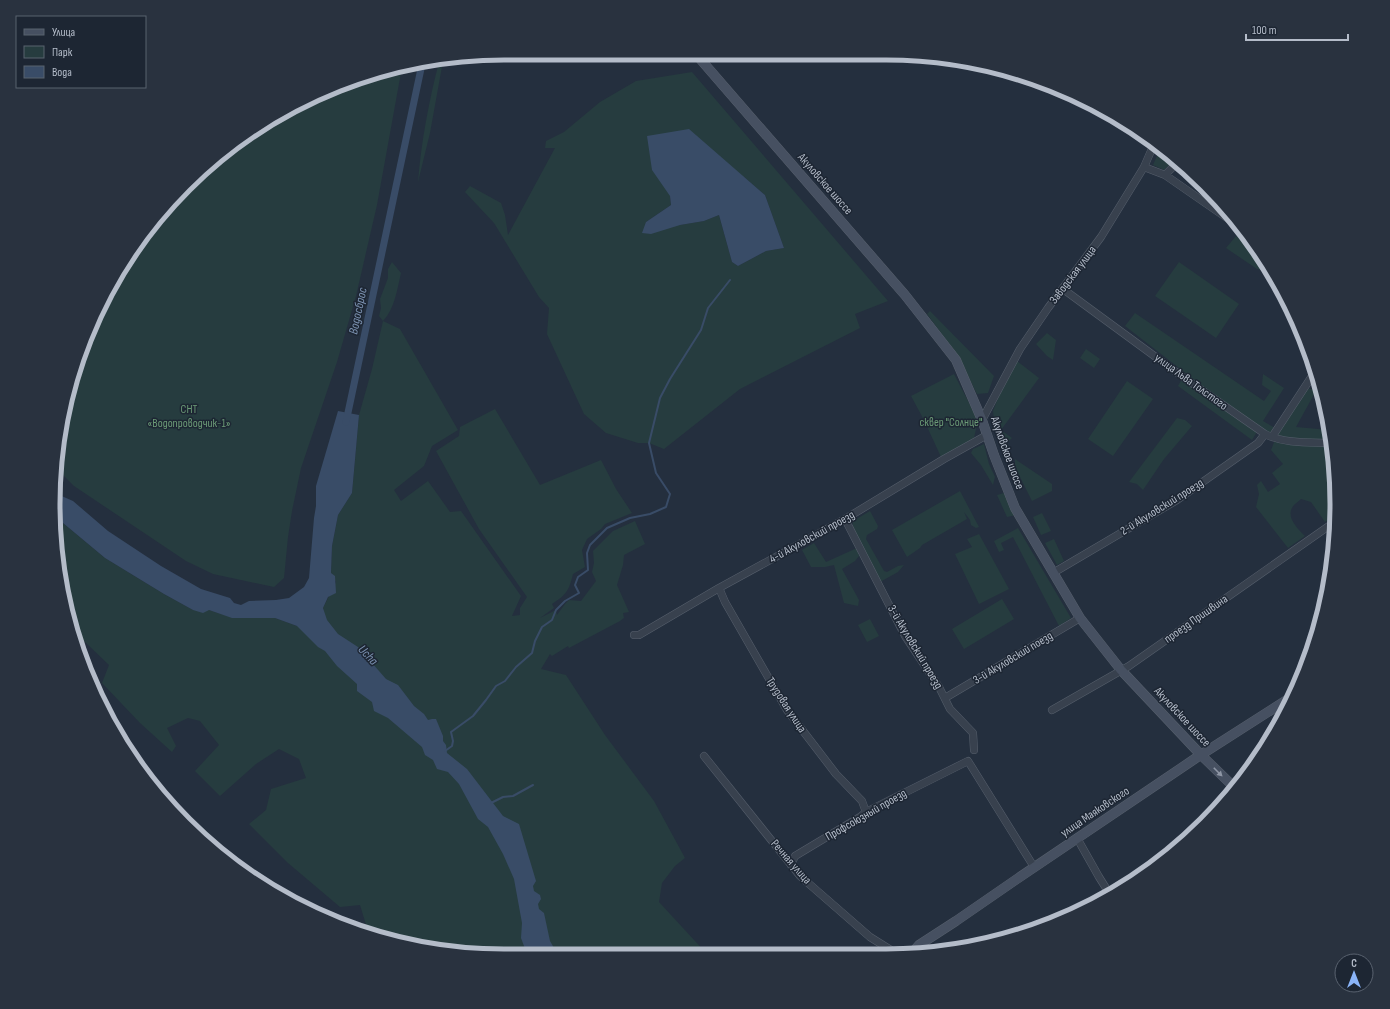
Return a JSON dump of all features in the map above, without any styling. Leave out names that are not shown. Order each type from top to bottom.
[{"type":"street","name":"Акуловское шоссе","points":[[701,60],[905,295],[956,360],[982,420],[1015,508],[1080,618],[1121,670],[1201,755],[1231,784]]},
{"type":"street","name":"Заводская улица","points":[[982,420],[1020,348],[1102,237],[1144,167],[1152,149]]},
{"type":"street","points":[[1165,175],[1174,166]]},
{"type":"street","points":[[1144,167],[1165,175],[1225,217]]},
{"type":"street","name":"улица Льва Толстого","points":[[1063,289],[1183,377],[1265,434],[1285,440],[1325,443]]},
{"type":"street","points":[[1272,437],[1311,377]]},
{"type":"street","name":"2-й Акуловский проезд","points":[[1052,572],[1177,500],[1258,443],[1265,434]]},
{"type":"street","name":"4-й Акуловский проезд","points":[[634,635],[639,635],[719,588],[845,519],[944,459],[987,435]]},
{"type":"street","name":"3-й Акуловский проезд","points":[[845,519],[905,636],[946,698],[950,709],[973,733],[974,750]]},
{"type":"street","name":"проезд Пришвина","points":[[1052,710],[1129,666],[1329,526]]},
{"type":"street","name":"Трудовая улица","points":[[719,588],[725,602],[787,710],[836,774],[862,801],[866,812]]},
{"type":"street","name":"3-й Акуловский поезд","points":[[946,698],[1080,618]]},
{"type":"street","name":"улица Маяковского","points":[[917,948],[1077,838],[1283,702]]},
{"type":"street","name":"Речная улица","points":[[704,756],[800,876],[870,937],[889,949]]},
{"type":"street","name":"Профсоюзный проезд","points":[[792,865],[795,856],[866,812],[968,760],[1034,867]]},
{"type":"street","points":[[1077,838],[1107,890]]},
{"type":"green space","points":[[438,65],[442,65],[430,133],[418,182],[423,137]]},
{"type":"green space","points":[[692,72],[888,301],[855,314],[860,328],[740,389],[664,449],[649,443],[638,443],[606,433],[584,414],[547,334],[549,308],[539,297],[494,223],[465,192],[470,186],[501,203],[505,215],[508,235],[555,148],[545,148],[546,141],[564,132],[600,102],[636,81]],"holes":[[[744,177],[765,195],[784,248],[766,251],[738,266],[732,262],[719,215],[704,221],[680,225],[646,222],[671,205],[670,196]]]},
{"type":"green space","name":"СНТ «Водопроводчик-1»","points":[[401,73],[377,205],[356,296],[337,362],[301,468],[292,511],[284,578],[274,587],[213,574],[186,561],[74,486],[61,473],[69,418],[75,389],[84,362],[94,334],[120,282],[135,258],[170,211],[211,170],[258,135],[282,120],[334,94],[389,75]]},
{"type":"green space","points":[[1158,154],[1171,163],[1164,170],[1153,165]]},
{"type":"green space","points":[[1236,236],[1243,241],[1263,270],[1257,269],[1226,248]]},
{"type":"green space","points":[[392,262],[401,273],[393,305],[383,321],[379,316],[381,308],[380,299],[388,278],[388,269]]},
{"type":"green space","points":[[1179,262],[1239,304],[1216,338],[1155,296]]},
{"type":"green space","points":[[930,311],[994,376],[988,393],[977,394],[958,356],[927,314]]},
{"type":"green space","points":[[1135,313],[1264,401],[1271,391],[1262,385],[1263,374],[1284,388],[1263,421],[1275,428],[1267,436],[1258,430],[1252,440],[1178,386],[1183,377],[1251,424],[1125,326]]},
{"type":"green space","points":[[383,321],[400,329],[458,430],[432,446],[424,466],[394,490],[401,501],[428,481],[450,512],[461,511],[521,596],[512,616],[520,615],[520,608],[527,597],[479,529],[436,451],[459,436],[460,427],[495,409],[540,485],[601,460],[616,489],[632,513],[605,524],[601,529],[587,539],[582,550],[585,567],[573,574],[566,592],[561,598],[552,604],[554,608],[540,618],[556,610],[557,615],[569,600],[581,601],[596,581],[592,572],[594,563],[593,551],[613,531],[635,521],[645,544],[624,555],[623,565],[617,585],[629,612],[623,613],[624,618],[620,621],[569,648],[568,646],[552,656],[550,654],[541,669],[566,675],[605,735],[654,801],[685,858],[675,866],[662,883],[659,902],[702,949],[475,948],[418,940],[389,934],[367,927],[360,905],[340,907],[288,863],[249,824],[266,810],[271,789],[306,778],[299,759],[279,749],[256,764],[220,796],[195,771],[219,745],[200,721],[188,718],[167,728],[176,746],[172,752],[140,723],[102,683],[109,665],[85,642],[83,643],[75,620],[69,591],[64,563],[61,521],[105,558],[193,610],[209,610],[221,614],[275,618],[297,626],[326,620],[323,608],[336,582],[331,573],[332,546],[338,515],[352,493],[359,415],[372,369]]},
{"type":"green space","points":[[1047,333],[1056,340],[1053,360],[1036,344]]},
{"type":"green space","points":[[1086,349],[1100,359],[1094,368],[1080,358]]},
{"type":"green space","points":[[1017,361],[1039,378],[1001,430],[1012,438],[1003,446],[996,436],[993,411]]},
{"type":"green space","name":"сквер \"Солнце\"","points":[[954,374],[978,420],[974,438],[941,457],[911,396]]},
{"type":"green space","points":[[1127,381],[1153,399],[1113,456],[1088,439]]},
{"type":"green space","points":[[1306,389],[1315,389],[1316,392],[1296,427],[1323,429],[1329,475],[1329,522],[1328,520],[1325,522],[1311,502],[1301,499],[1291,509],[1291,518],[1305,536],[1288,548],[1256,507],[1259,494],[1257,485],[1261,481],[1268,492],[1280,484],[1272,473],[1283,464],[1271,450],[1280,427]]},
{"type":"green space","points":[[1177,418],[1185,420],[1192,426],[1164,459],[1143,490],[1137,484],[1129,482]]},
{"type":"green space","points":[[984,444],[989,464],[995,477],[993,485],[981,465],[971,453],[973,449]]},
{"type":"green space","points":[[1015,459],[1052,484],[1052,491],[1032,501],[1015,467]]},
{"type":"green space","points":[[960,491],[979,527],[976,528],[971,525],[970,520],[964,512],[967,519],[922,545],[907,557],[892,530]]},
{"type":"green space","points":[[1004,493],[1007,495],[1016,515],[1007,517],[997,495]]},
{"type":"green space","points":[[870,511],[878,526],[877,529],[867,535],[866,539],[884,571],[887,572],[898,566],[904,565],[898,572],[880,582],[852,529],[853,521]]},
{"type":"green space","points":[[1042,513],[1051,531],[1041,535],[1033,517]]},
{"type":"green space","points":[[1018,528],[1071,618],[1059,626],[1013,537],[1001,543],[1004,550],[999,552],[994,541]]},
{"type":"green space","points":[[979,534],[1009,589],[979,604],[955,554],[972,547],[967,539]]},
{"type":"green space","points":[[1054,539],[1064,561],[1057,565],[1045,543]]},
{"type":"green space","points":[[814,543],[826,562],[857,548],[859,556],[855,561],[842,569],[859,600],[858,606],[844,603],[834,565],[825,567],[811,567],[802,550]]},
{"type":"green space","points":[[1002,599],[1014,619],[964,649],[952,629]]},
{"type":"green space","points":[[870,619],[879,636],[867,642],[858,625]]},
{"type":"green space","points":[[170,797],[231,855],[211,839]]},
{"type":"water","points":[[689,129],[765,195],[784,248],[766,251],[738,266],[732,262],[719,215],[704,221],[680,225],[651,234],[642,233],[646,222],[671,205],[670,196],[652,170],[647,136]]},
{"type":"water","points":[[338,411],[359,415],[352,493],[338,515],[332,546],[331,573],[335,576],[336,593],[328,597],[323,608],[327,620],[338,634],[358,647],[386,679],[398,685],[414,706],[424,714],[428,720],[436,719],[443,736],[443,741],[446,745],[447,753],[467,769],[503,816],[519,824],[536,881],[533,886],[534,891],[540,895],[541,899],[538,904],[539,909],[544,913],[550,941],[555,949],[525,949],[521,938],[522,923],[514,879],[503,854],[488,827],[478,819],[459,784],[448,772],[437,769],[433,760],[425,755],[422,747],[388,718],[374,711],[372,702],[357,691],[357,684],[337,666],[325,651],[318,647],[297,626],[275,618],[232,618],[209,610],[203,613],[193,610],[105,558],[61,521],[60,495],[73,501],[108,531],[161,566],[201,589],[230,598],[234,603],[241,605],[249,601],[289,598],[304,587],[309,578],[316,506],[316,486]]},
{"type":"waterway","name":"Водосброс","points":[[346,422],[421,68]]},
{"type":"waterway","points":[[445,751],[452,746],[453,741],[451,732],[473,716],[496,686],[505,681],[516,667],[532,653],[535,641],[542,627],[552,620],[556,610],[565,601],[579,593],[575,585],[578,577],[588,570],[587,553],[590,545],[607,528],[630,518],[650,514],[666,507],[670,494],[656,473],[649,443],[660,398],[670,379],[701,330],[708,308],[730,280]]},
{"type":"waterway","points":[[491,803],[503,797],[513,796],[533,785]]},
{"type":"water label","name":"Ucha","points":[[368,655]]}]
